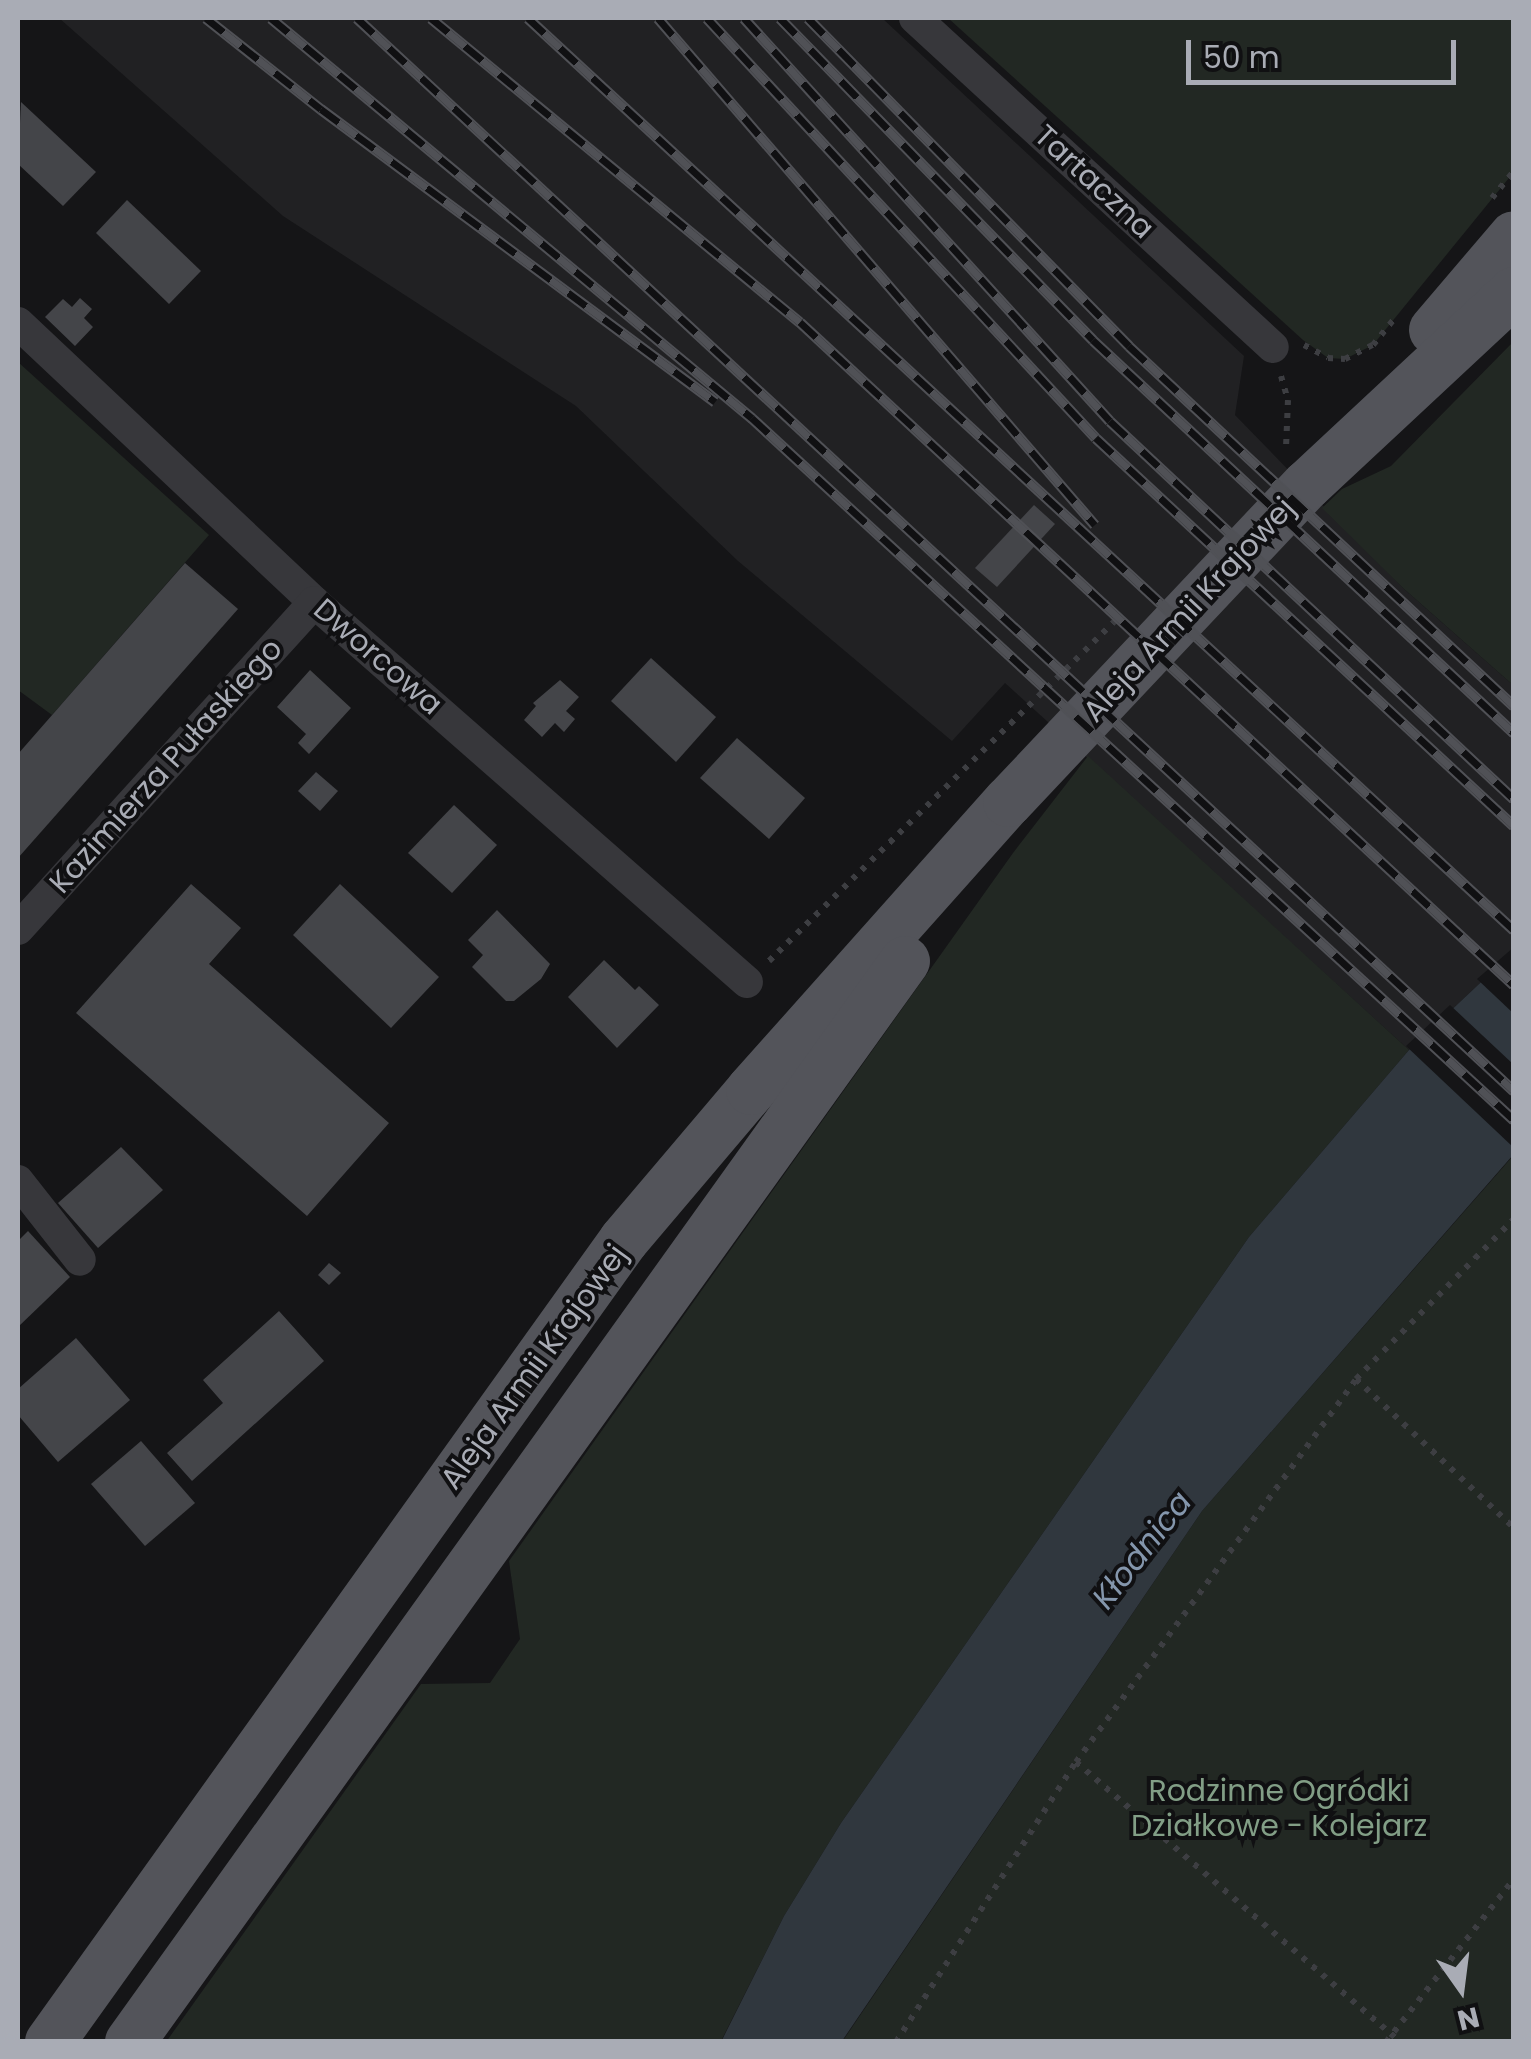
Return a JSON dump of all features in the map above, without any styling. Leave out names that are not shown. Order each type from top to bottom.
[{"type":"main road","name":"Aleja Armii Krajowej","points":[[50,2042],[624,1240],[751,1090],[1070,736],[1500,220]]},
{"type":"main road","name":"Aleja Armii Krajowej","points":[[1296,469],[1514,292]]},
{"type":"main road","name":"Aleja Armii Krajowej","points":[[130,2042],[809,1091],[1070,736]]},
{"type":"street","name":"Tartaczna","points":[[914,18],[1273,347]]},
{"type":"street","name":"Dworcowa","points":[[18,323],[314,602],[747,982]]},
{"type":"street","name":"Kazimierza Pułaskiego","points":[[18,929],[314,602]]},
{"type":"street","points":[[18,1181],[80,1260]]},
{"type":"path","points":[[1500,220],[1514,171]]},
{"type":"path","points":[[1296,469],[1288,400],[1273,347],[1300,344],[1328,358],[1345,359],[1373,346],[1404,307]]},
{"type":"path","points":[[747,982],[1130,606]]},
{"type":"path","points":[[896,2042],[1076,1762],[1356,1379],[1514,1220]]},
{"type":"path","points":[[1356,1379],[1514,1528]]},
{"type":"path","points":[[1076,1762],[1389,2038],[1400,2042]]},
{"type":"path","points":[[1389,2038],[1514,1880]]},
{"type":"shaded area","points":[[59,18],[882,18],[1244,356],[1235,415],[1403,588],[1513,685],[1513,952],[1409,1050],[1005,683],[952,741],[738,561],[576,406],[283,216]]},
{"type":"green space","points":[[948,18],[1513,18],[1513,173],[1373,345],[1345,359],[1328,358],[1303,340]]},
{"type":"green space","points":[[1513,342],[1513,685],[1403,588],[1322,508],[1342,489],[1391,466]]},
{"type":"green space","points":[[18,362],[209,535],[52,715],[18,690]]},
{"type":"green space","points":[[1088,756],[1409,1050],[1249,1237],[841,1823],[784,1916],[721,2041],[166,2042],[421,1684],[490,1683],[520,1639],[509,1561],[1013,853]]},
{"type":"green space","name":"Rodzinne Ogródki Działkowe - Kolejarz","points":[[1512,1157],[1513,2041],[842,2042],[1202,1511]]},
{"type":"water","name":"Kłodnica","points":[[1513,952],[1513,1155],[1202,1511],[842,2041],[721,2042],[784,1916],[841,1823],[1249,1237],[1409,1050]]},
{"type":"pier","points":[[1514,947],[1514,1013],[1513,1013],[1477,979]]},
{"type":"pier","points":[[1450,1005],[1513,1064],[1513,1147],[1406,1046]]},
{"type":"building","points":[[21,102],[96,172],[63,206],[18,164]]},
{"type":"building","points":[[127,200],[201,271],[169,304],[96,233]]},
{"type":"building","points":[[80,298],[92,309],[84,318],[93,327],[75,346],[45,317],[63,299],[72,307]]},
{"type":"building","points":[[1034,505],[1055,524],[997,587],[975,568]]},
{"type":"building","points":[[185,563],[238,609],[18,858],[18,754]]},
{"type":"building","points":[[651,658],[716,717],[676,762],[611,701]]},
{"type":"building","points":[[310,670],[351,708],[309,754],[298,743],[306,734],[277,707]]},
{"type":"building","points":[[560,680],[579,697],[566,711],[575,719],[564,732],[555,723],[542,737],[524,720],[536,706],[533,703]]},
{"type":"building","points":[[737,738],[805,798],[769,839],[700,778]]},
{"type":"building","points":[[316,772],[338,791],[320,811],[298,791]]},
{"type":"building","points":[[454,805],[497,845],[452,893],[408,853]]},
{"type":"building","points":[[191,884],[241,928],[209,964],[389,1123],[307,1216],[76,1013]]},
{"type":"building","points":[[340,884],[439,977],[391,1028],[293,935]]},
{"type":"building","points":[[497,910],[550,964],[541,979],[514,1001],[506,1001],[472,967],[483,955],[468,940]]},
{"type":"building","points":[[604,960],[635,990],[639,986],[659,1005],[617,1048],[568,997]]},
{"type":"building","points":[[121,1147],[163,1190],[98,1248],[58,1203]]},
{"type":"building","points":[[28,1231],[70,1277],[18,1327],[18,1241]]},
{"type":"building","points":[[329,1263],[341,1273],[329,1285],[318,1275]]},
{"type":"building","points":[[279,1311],[324,1361],[192,1481],[167,1453],[223,1403],[203,1380]]},
{"type":"building","points":[[76,1338],[130,1400],[58,1462],[18,1415],[18,1389]]},
{"type":"building","points":[[141,1441],[195,1503],[145,1546],[91,1484]]},
{"type":"railway","points":[[206,18],[321,109],[715,402]]},
{"type":"railway","points":[[271,18],[752,418],[1514,1120]]},
{"type":"railway","points":[[357,18],[1514,1091]]},
{"type":"railway","points":[[431,18],[800,322],[1514,985]]},
{"type":"railway","points":[[528,18],[1514,930]]},
{"type":"railway","points":[[658,18],[1095,525]]},
{"type":"railway","points":[[707,18],[1096,438],[1514,826]]},
{"type":"railway","points":[[744,18],[1110,421],[1514,799]]},
{"type":"railway","points":[[780,18],[1093,340],[1514,733]]},
{"type":"railway","points":[[808,18],[1129,346],[1514,706]]}]
